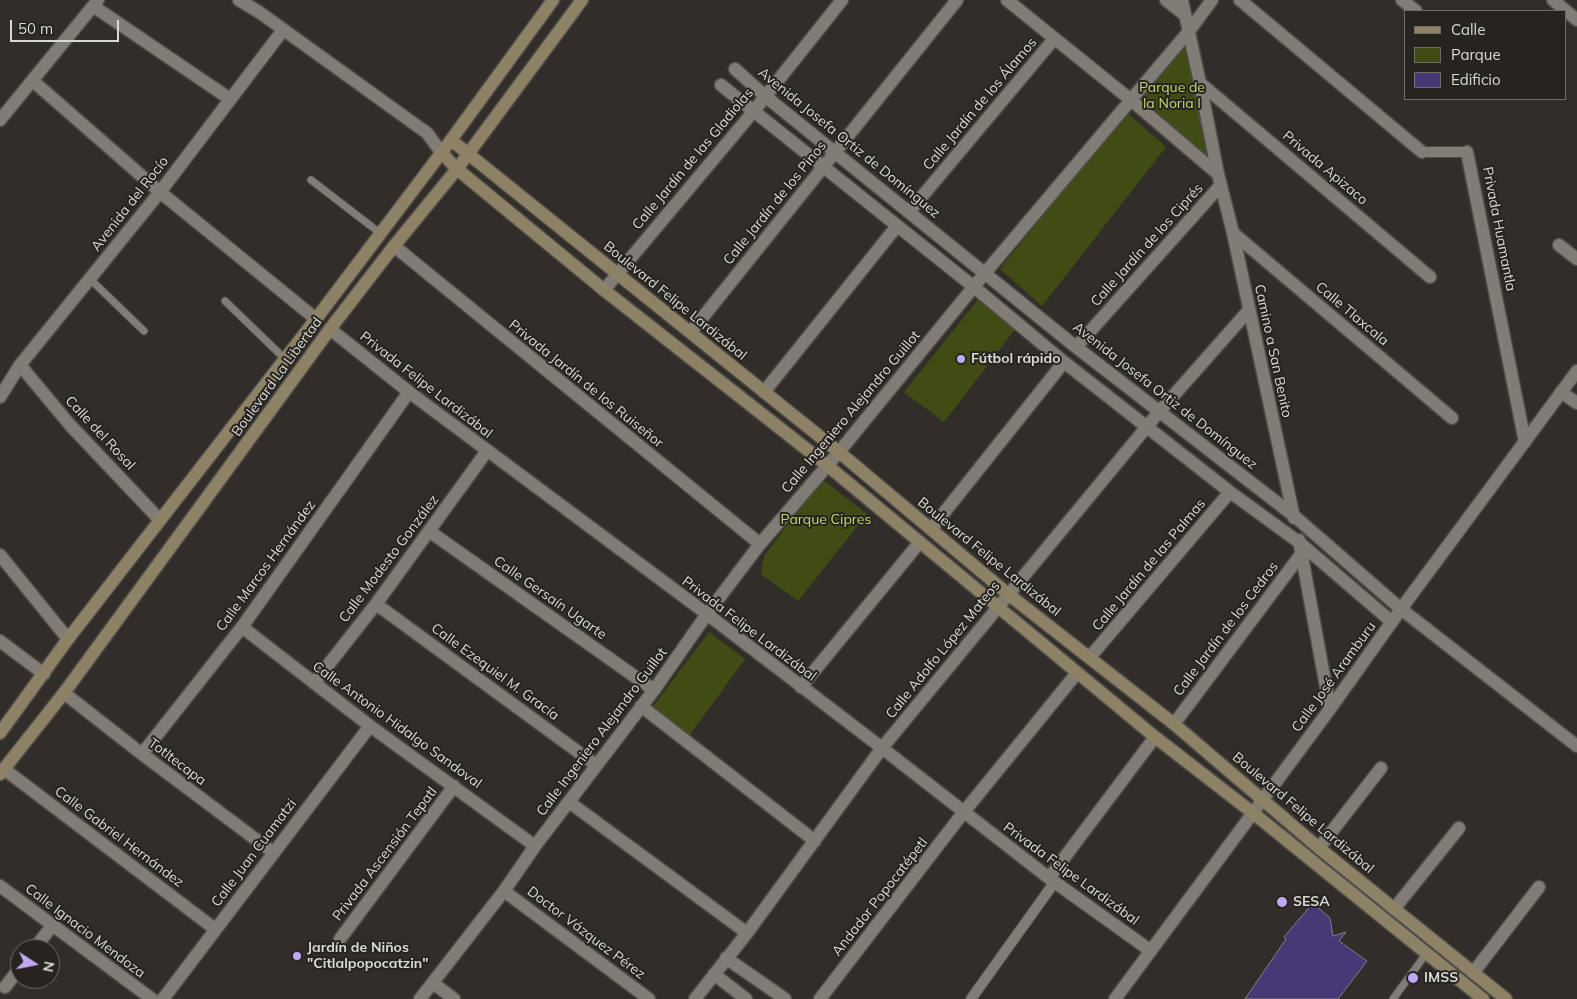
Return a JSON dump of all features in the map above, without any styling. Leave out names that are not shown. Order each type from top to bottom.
[{"type":"main road","name":"Boulevard La Libertad","points":[[0,733],[68,639],[316,319],[451,140],[553,0]]},
{"type":"main road","name":"Boulevard La Libertad","points":[[2,772],[64,693],[330,329],[469,153],[582,0]]},
{"type":"main road","name":"Boulevard Felipe Lardizábal","points":[[451,140],[616,275],[691,332],[839,452],[1008,594],[1174,724],[1318,848],[1506,999]]},
{"type":"main road","points":[[441,152],[457,168],[604,290],[828,466],[1155,737],[1253,813],[1483,999]]},
{"type":"main road","points":[[1400,933],[1408,921]]},
{"type":"street","points":[[239,0],[259,12],[427,133],[441,152]]},
{"type":"street","name":"Calle Jardín de las Gladiolas","points":[[604,290],[753,112],[842,0]]},
{"type":"street","name":"Calle Jardín de los Pinos","points":[[691,332],[958,0]]},
{"type":"street","points":[[1006,0],[1131,100],[1220,179]]},
{"type":"street","points":[[1166,0],[1185,15]]},
{"type":"street","name":"Camino a San Benito","points":[[1182,0],[1301,548],[1330,709]]},
{"type":"street","name":"Calle Ingeniero Alejandro Guillot","points":[[420,999],[504,891],[535,846],[654,690],[707,614],[760,544],[828,466],[985,273],[1189,31],[1212,0]]},
{"type":"street","name":"Privada Huamantla","points":[[1240,0],[1422,152],[1467,152],[1525,442]]},
{"type":"street","points":[[1402,0],[1415,10]]},
{"type":"street","points":[[1553,0],[1565,10]]},
{"type":"street","points":[[0,120],[95,3],[230,99]]},
{"type":"street","points":[[1567,12],[1577,20]]},
{"type":"street","name":"Avenida del Rocío","points":[[0,397],[20,365],[160,192],[283,30]]},
{"type":"street","name":"Calle Jardín de los Álamos","points":[[909,212],[1054,39]]},
{"type":"street","name":"Avenida Josefa Ortiz de Domínguez","points":[[735,69],[765,96],[1076,347],[1293,515],[1401,609],[1577,746]]},
{"type":"street","points":[[33,81],[160,192],[316,319]]},
{"type":"street","name":"Privada Apizaco","points":[[1200,82],[1430,277]]},
{"type":"street","points":[[721,85],[974,287],[1064,362],[1392,622]]},
{"type":"street","points":[[427,133],[451,140]]},
{"type":"street","name":"Calle Jardín de los Ciprés","points":[[1076,347],[1220,179]]},
{"type":"street","points":[[764,392],[897,226]]},
{"type":"street","name":"Calle Tlaxcala","points":[[1233,233],[1452,418]]},
{"type":"street","points":[[1559,245],[1577,259]]},
{"type":"street","name":"Privada Jardín de los Ruiseñor","points":[[394,246],[760,544]]},
{"type":"street","name":"Calle Adolfo López Mateos","points":[[695,999],[747,933],[882,748],[1159,412],[1250,310]]},
{"type":"street","name":"Privada Felipe Lardizábal","points":[[330,329],[409,392],[707,614],[1051,880],[1151,951]]},
{"type":"street","points":[[930,529],[1064,362]]},
{"type":"street","name":"Calle del Rosal","points":[[20,365],[70,425],[160,520]]},
{"type":"street","name":"Calle José Aramburu","points":[[1115,999],[1577,371]]},
{"type":"street","name":"Calle Marcos Hernández","points":[[142,754],[242,627],[409,392]]},
{"type":"street","points":[[1561,392],[1577,403]]},
{"type":"street","name":"Calle Modesto González","points":[[314,683],[376,604],[487,450]]},
{"type":"street","name":"Calle Jardín de las Palmas","points":[[1090,658],[1230,492]]},
{"type":"street","name":"Calle Gersaín Ugarte","points":[[429,531],[654,690]]},
{"type":"street","points":[[801,688],[920,542]]},
{"type":"street","name":"Calle Jardín de los Cedros","points":[[1174,724],[1301,548]]},
{"type":"street","points":[[0,555],[68,639]]},
{"type":"street","name":"Calle Ezequiel M. Gracía","points":[[376,604],[596,765]]},
{"type":"street","name":"Calle Antonio Hidalgo Sandoval","points":[[242,627],[370,726],[535,846]]},
{"type":"street","points":[[0,641],[44,674]]},
{"type":"street","points":[[963,813],[1077,673]]},
{"type":"street","name":"Totltecapa","points":[[64,693],[274,853]]},
{"type":"street","points":[[641,706],[815,841]]},
{"type":"street","name":"Calle Juan Cuamatzi","points":[[163,999],[370,726]]},
{"type":"street","points":[[971,999],[1051,880],[1155,737]]},
{"type":"street","points":[[1318,848],[1381,768]]},
{"type":"street","name":"Calle Gabriel Hernández","points":[[2,772],[215,929]]},
{"type":"street","name":"Privada Ascensión Tepatl","points":[[340,939],[454,786]]},
{"type":"street","points":[[569,802],[747,933]]},
{"type":"street","name":"Andador Popocatépetl","points":[[820,999],[963,813]]},
{"type":"street","points":[[1394,909],[1459,828]]},
{"type":"street","name":"Calle Ignacio Mendoza","points":[[0,886],[152,999]]},
{"type":"street","points":[[1473,972],[1539,887]]},
{"type":"street","name":"Doctor Vázquez Pérez","points":[[504,891],[649,999]]},
{"type":"street","points":[[42,939],[52,926]]},
{"type":"street","points":[[726,958],[785,999]]},
{"type":"street","points":[[714,974],[746,999]]},
{"type":"street","points":[[5,987],[10,981]]},
{"type":"street","points":[[433,983],[454,999]]},
{"type":"lane","points":[[311,180],[380,233]]},
{"type":"lane","points":[[90,279],[144,331]]},
{"type":"lane","points":[[225,301],[285,359]]},
{"type":"lane","points":[[1393,999],[1426,954]]},
{"type":"green space","name":"Parque de la Noria I","points":[[1184,44],[1195,95],[1209,162],[1142,97]]},
{"type":"green space","points":[[1126,112],[1166,147],[1042,306],[1000,269]]},
{"type":"green space","name":"Fútbol rápido","points":[[980,297],[1016,328],[944,422],[904,392]]},
{"type":"green space","name":"Parque Cipres","points":[[822,479],[867,514],[798,601],[761,574],[764,556]]},
{"type":"green space","points":[[709,632],[745,659],[689,736],[651,709]]},
{"type":"building","points":[[1313,903],[1330,918],[1333,936],[1346,932],[1339,941],[1367,961],[1338,999],[1245,999],[1286,939],[1284,937]]},
{"type":"place","name":"Fútbol rápido","points":[[961,359]]},
{"type":"place","name":"SESA","points":[[1282,902]]},
{"type":"place","name":"Jardín de Niños \"Citlalpopocatzin\"","points":[[297,956]]},
{"type":"place","name":"IMSS","points":[[1413,978]]}]
